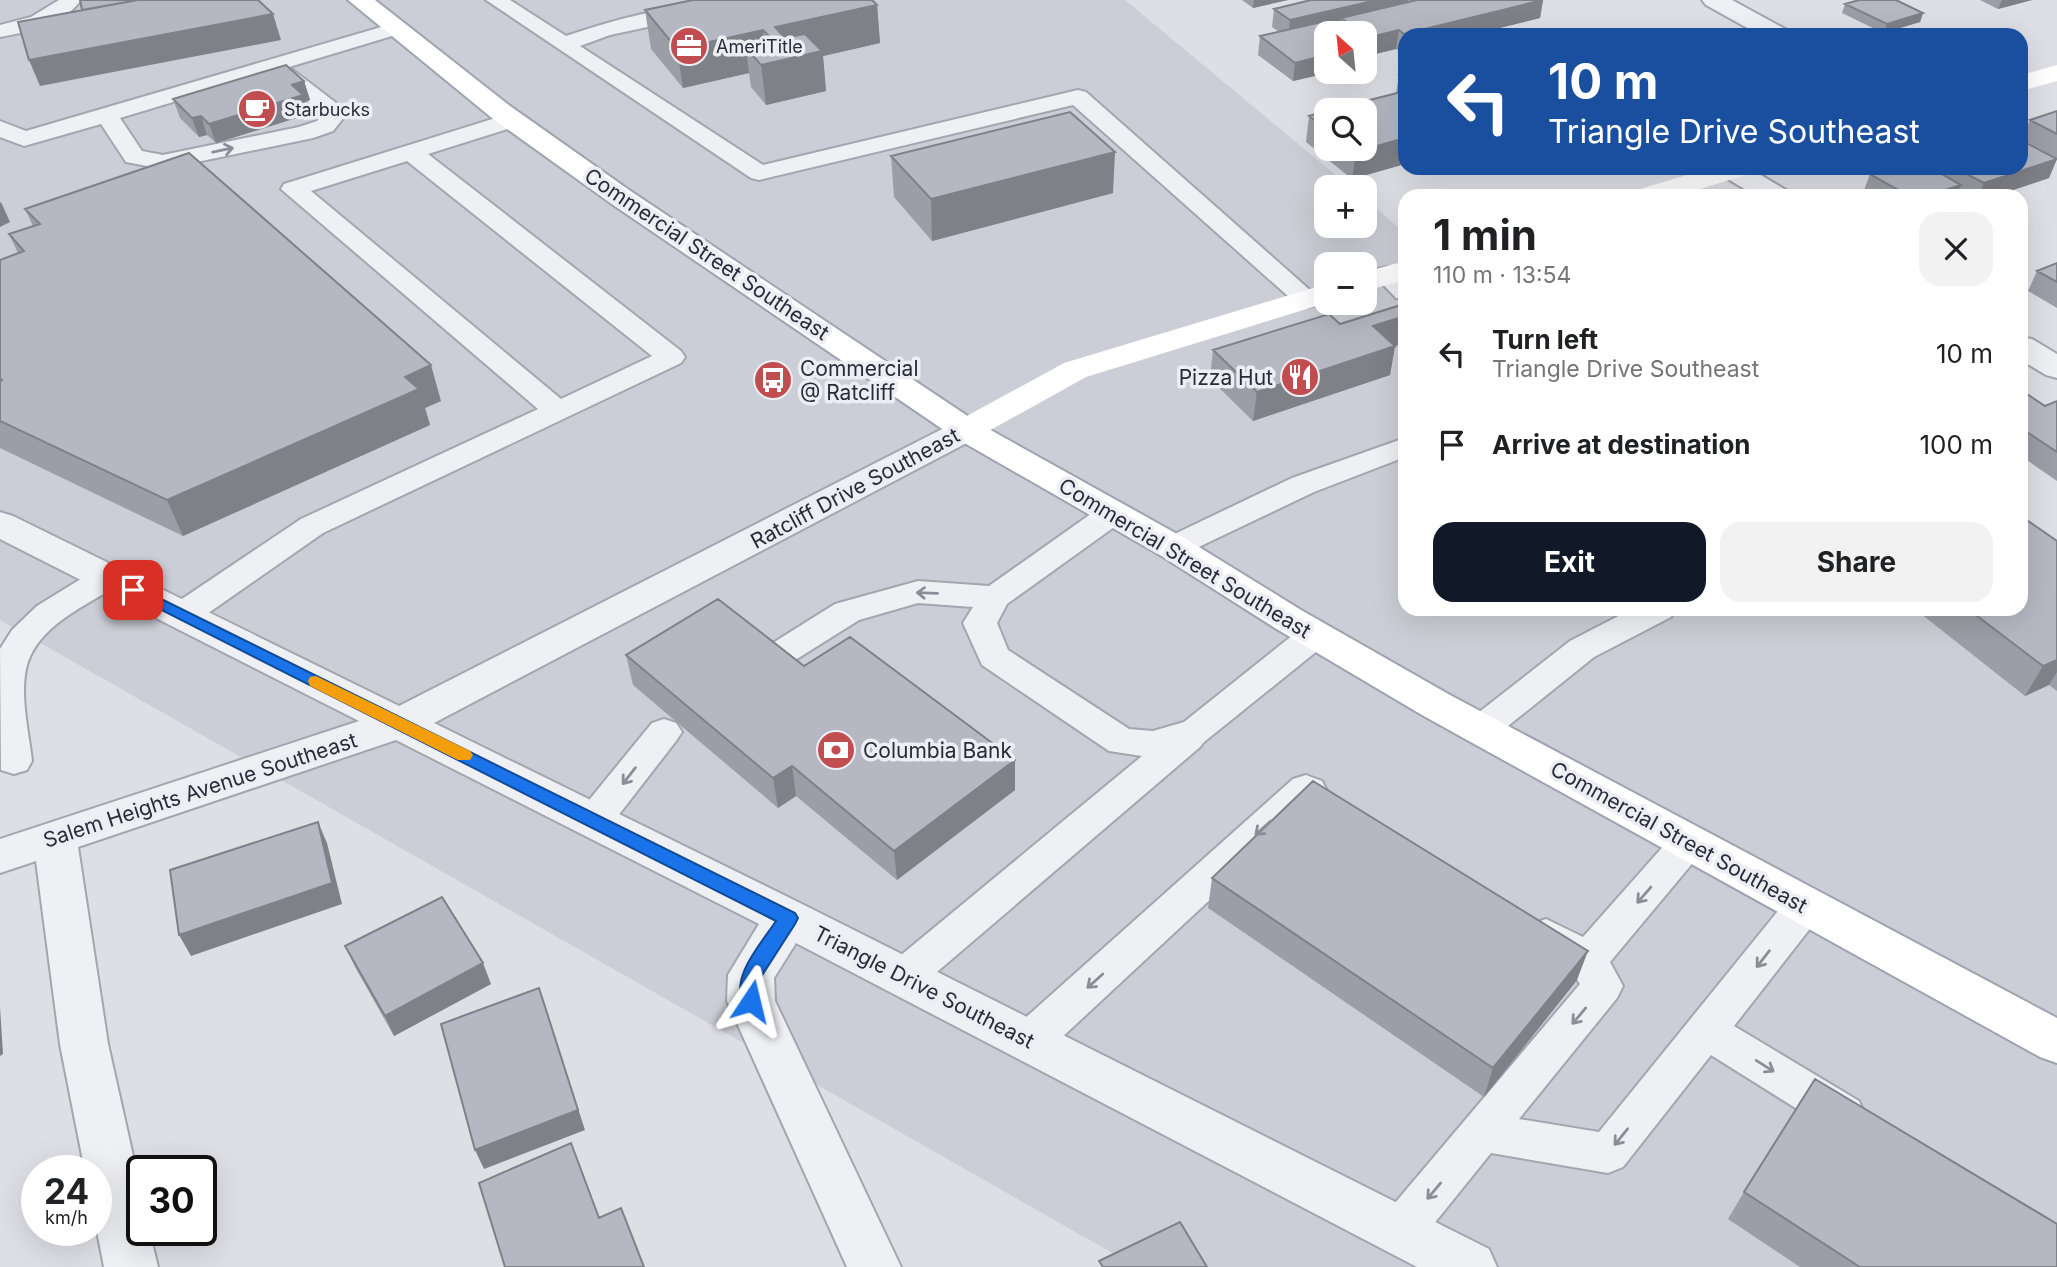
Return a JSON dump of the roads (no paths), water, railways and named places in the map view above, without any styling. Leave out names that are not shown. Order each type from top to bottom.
[{"type":"main road","name":"Commercial Street Southeast","points":[[360,0],[512,120],[619,196],[966,430],[1173,547],[1315,635],[1481,729],[1805,906],[2054,1034]]},
{"type":"main road","points":[[2028,81],[2057,73]]},
{"type":"main road","points":[[1670,189],[1716,175]]},
{"type":"main road","name":"Ratcliff Drive Southeast","points":[[966,430],[1075,370],[1314,297]]},
{"type":"street","points":[[1714,0],[1765,28]]},
{"type":"street","points":[[1745,175],[1766,189]]},
{"type":"street","points":[[2028,350],[2057,368]]},
{"type":"street","name":"Ratcliff Drive Southeast","points":[[400,723],[966,430]]},
{"type":"street","name":"Triangle Drive Southeast","points":[[0,524],[788,918],[1470,1267]]},
{"type":"street","name":"Salem Heights Avenue Southeast","points":[[0,856],[400,723]]},
{"type":"street","points":[[55,838],[84,1044],[131,1267]]},
{"type":"street","points":[[788,918],[751,975],[751,1001],[874,1267]]},
{"type":"lane","points":[[0,31],[28,26],[66,6],[71,0]]},
{"type":"lane","points":[[565,44],[605,30],[748,0]]},
{"type":"lane","points":[[506,1],[565,44],[760,173],[1078,96],[1314,293]]},
{"type":"lane","points":[[0,128],[24,139],[395,29]]},
{"type":"lane","points":[[106,114],[134,157],[153,162],[305,133],[329,122],[334,116],[333,109],[272,65]]},
{"type":"lane","points":[[512,120],[293,189],[558,411]]},
{"type":"lane","points":[[182,615],[312,526],[671,357],[410,152]]},
{"type":"lane","points":[[1173,547],[1303,485],[1398,450]]},
{"type":"lane","points":[[1113,513],[995,597],[981,623],[994,657],[1122,742],[1153,744],[1196,731]]},
{"type":"lane","points":[[14,761],[8,672],[16,648],[38,623],[66,601],[108,577]]},
{"type":"lane","points":[[780,654],[847,612],[918,592],[995,597]]},
{"type":"lane","points":[[1481,729],[1582,649],[1646,616]]},
{"type":"lane","points":[[903,977],[1196,731],[1315,635]]},
{"type":"lane","points":[[594,820],[664,732]]},
{"type":"lane","points":[[1029,1041],[1306,789],[1341,811]]},
{"type":"lane","points":[[1587,960],[1688,843]]},
{"type":"lane","points":[[1482,1132],[1608,1153],[1805,906]]},
{"type":"lane","points":[[1400,1231],[1603,986],[1587,960],[1517,918]]},
{"type":"lane","points":[[1706,1030],[1882,1138]]},
{"type":"place","name":"AmeriTitle","points":[[689,46]]},
{"type":"place","name":"Starbucks","points":[[257,109]]},
{"type":"place","name":"Pizza Hut","points":[[1300,377]]},
{"type":"place","name":"Commercial @ Ratcliff","points":[[773,380]]},
{"type":"place","name":"Columbia Bank","points":[[836,750]]}]
